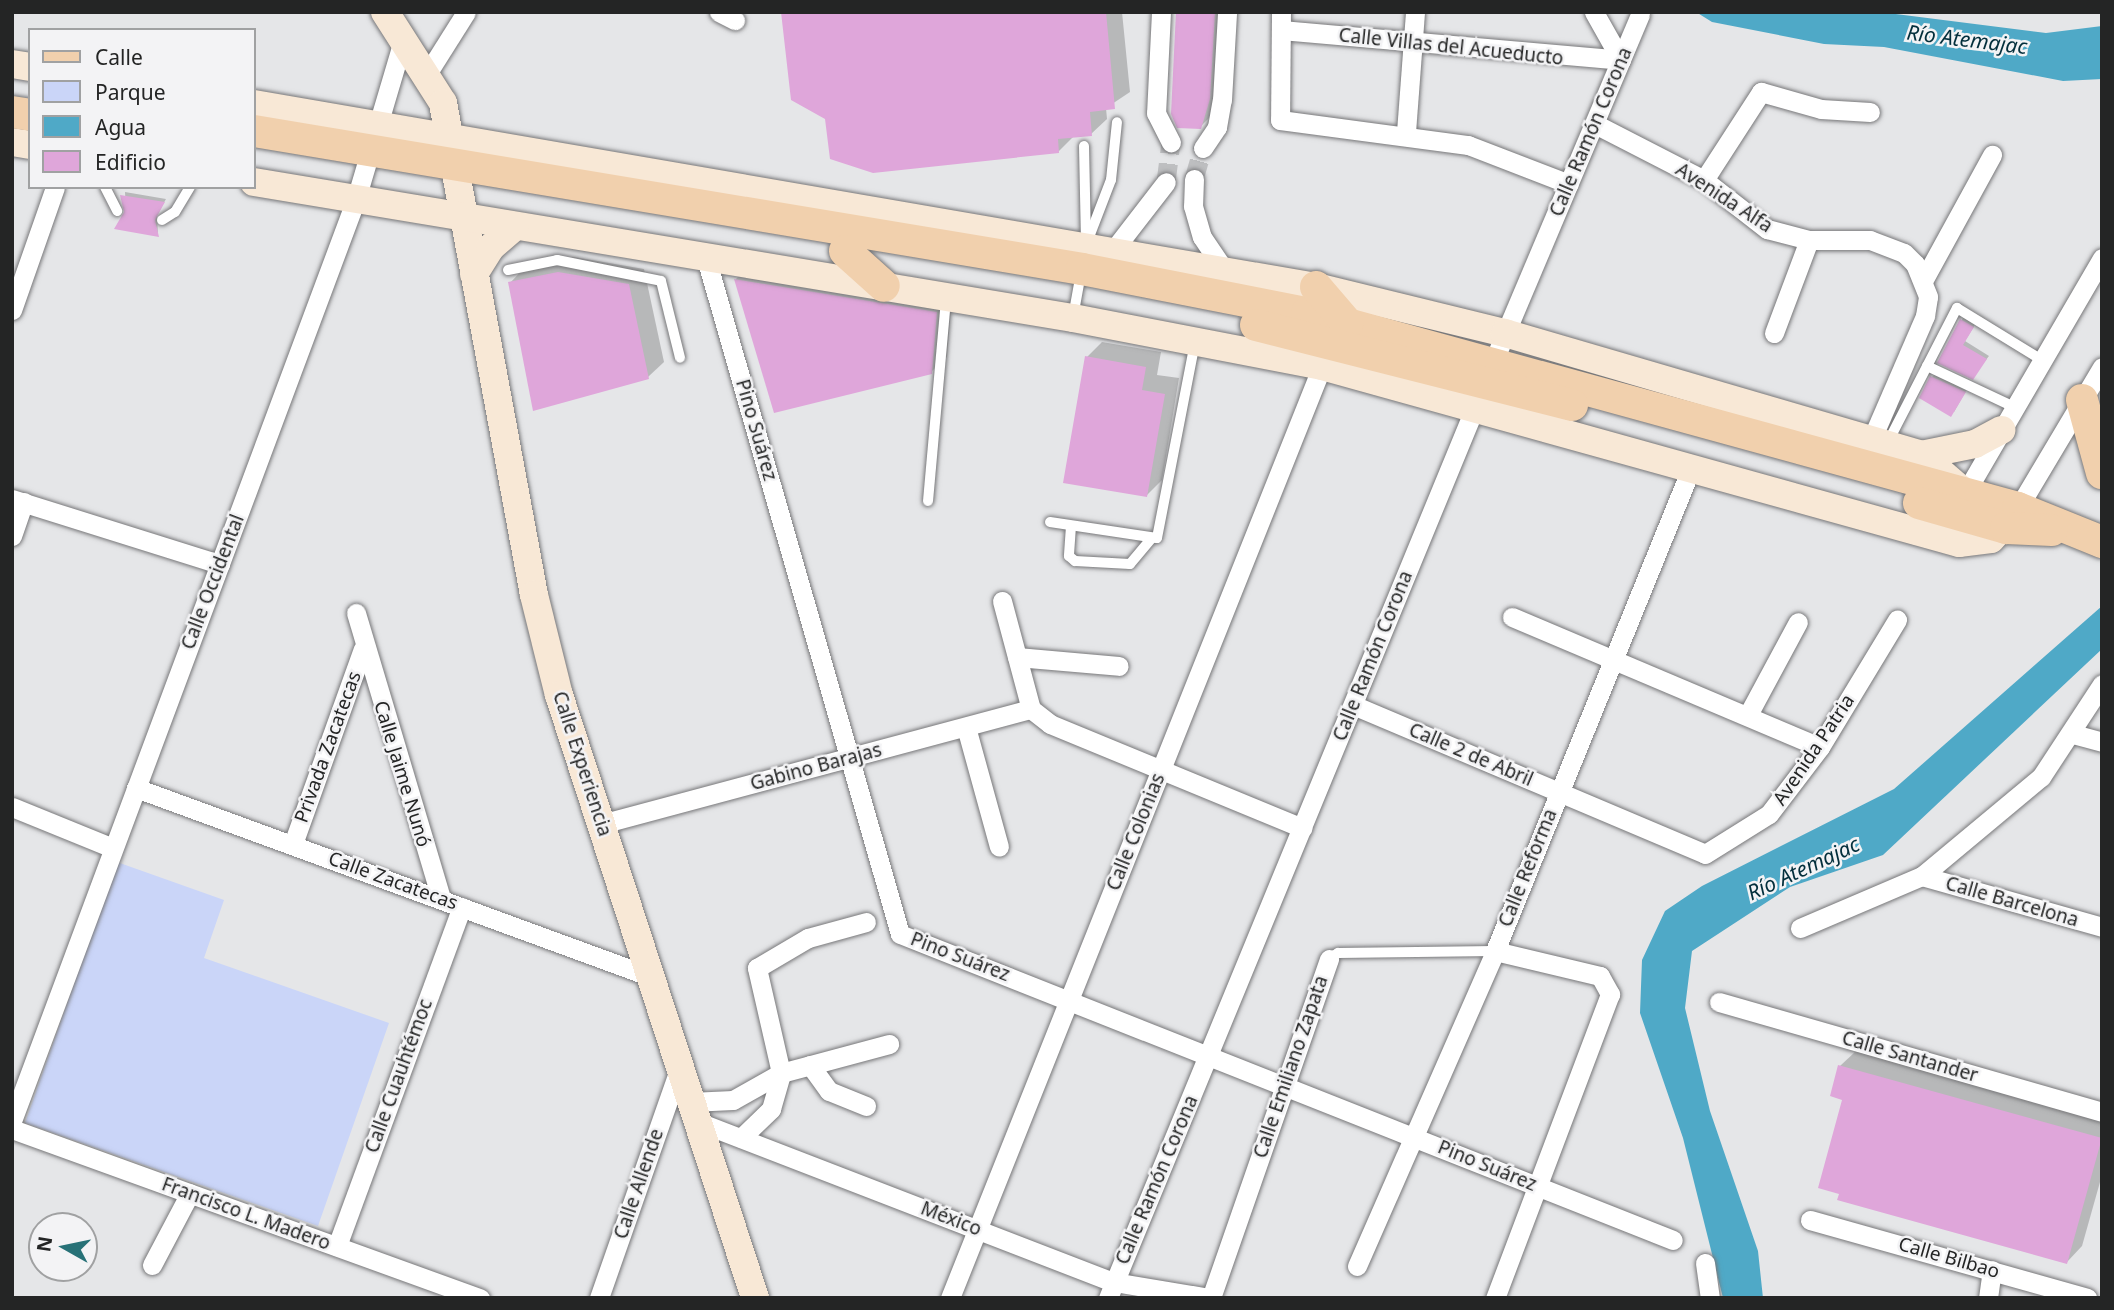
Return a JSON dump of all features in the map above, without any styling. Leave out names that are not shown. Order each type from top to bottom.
[{"type":"main road","points":[[256,132],[368,161]]},
{"type":"main road","points":[[256,152],[368,161],[456,162],[1080,280],[1347,323],[1490,370],[2102,542]]},
{"type":"main road","points":[[456,162],[845,250],[1080,280],[1303,335],[1490,370]]},
{"type":"main road","points":[[845,250],[884,286]]},
{"type":"main road","points":[[1316,287],[1347,323]]},
{"type":"main road","points":[[2082,400],[2102,473]]},
{"type":"street","name":"Calle Experiencia","points":[[385,12],[427,74],[456,162],[463,217],[534,595],[601,824],[755,1298]]},
{"type":"street","points":[[427,74],[466,12]]},
{"type":"street","points":[[1161,12],[1156,114],[1171,142]]},
{"type":"street","points":[[1203,148],[1217,127],[1222,100],[1227,12]]},
{"type":"street","points":[[1405,132],[1415,12]]},
{"type":"street","points":[[1594,12],[1621,60]]},
{"type":"street","name":"Calle Ramón Corona","points":[[1111,1290],[1490,370],[1640,15]]},
{"type":"street","points":[[1281,21],[1280,120],[1405,132],[1521,161],[1569,184]]},
{"type":"street","name":"Calle Villas del Acueducto","points":[[1281,21],[1411,44],[1621,60]]},
{"type":"street","name":"Calle Occidental","points":[[12,1121],[19,1082],[136,788],[368,161],[403,40]]},
{"type":"street","points":[[1704,180],[1761,92],[1821,109],[1870,112]]},
{"type":"street","points":[[256,105],[368,161],[463,217],[515,226],[559,247],[706,258],[946,296],[1080,280],[1195,341],[1322,366],[1490,370],[1879,443],[1921,456],[1975,444],[2007,419]]},
{"type":"street","name":"Avenida Alfa","points":[[1595,124],[1704,180],[1767,229],[1809,240],[1888,244],[1904,253],[1923,281]]},
{"type":"street","points":[[1879,443],[1925,316],[1923,281],[1992,155]]},
{"type":"street","points":[[256,182],[368,161]]},
{"type":"street","points":[[1194,179],[1193,206],[1202,237],[1222,267]]},
{"type":"street","points":[[1080,280],[1115,248],[1166,182]]},
{"type":"street","points":[[12,309],[54,189]]},
{"type":"street","points":[[474,274],[515,226]]},
{"type":"street","points":[[1774,333],[1809,240]]},
{"type":"street","points":[[1115,248],[1316,287],[1692,466],[1959,543],[1991,539],[2012,518],[2102,367]]},
{"type":"street","name":"Pino Suárez","points":[[706,258],[900,934],[1673,1240]]},
{"type":"street","points":[[1921,456],[1959,503],[2102,258]]},
{"type":"street","name":"Calle Colonias","points":[[950,1298],[1322,366]]},
{"type":"street","name":"Calle Reforma","points":[[1357,1266],[1495,951],[1692,466]]},
{"type":"street","points":[[12,536],[18,500],[220,564]]},
{"type":"street","points":[[1002,601],[1031,709],[1049,724],[1302,828]]},
{"type":"street","name":"Calle Jaime Nunó","points":[[356,613],[363,649],[441,899]]},
{"type":"street","points":[[1512,617],[1749,713],[1820,747]]},
{"type":"street","name":"Avenida Patria","points":[[1705,854],[1769,814],[1820,747],[1897,620]]},
{"type":"street","points":[[1749,713],[1798,622]]},
{"type":"street","name":"Privada Zacatecas","points":[[293,844],[363,649]]},
{"type":"street","points":[[1017,657],[1119,666]]},
{"type":"street","points":[[1800,928],[1922,876],[2041,778],[2073,734],[2102,684]]},
{"type":"street","name":"Calle 2 de Abril","points":[[1353,705],[1705,854]]},
{"type":"street","name":"Gabino Barajas","points":[[601,824],[1031,709]]},
{"type":"street","points":[[966,727],[999,846]]},
{"type":"street","points":[[2073,734],[2102,742]]},
{"type":"street","name":"Calle Zacatecas","points":[[136,788],[649,976]]},
{"type":"street","points":[[12,807],[113,848]]},
{"type":"street","name":"Calle Barcelona","points":[[1922,876],[2102,928]]},
{"type":"street","name":"Calle Cuauhtémoc","points":[[337,1246],[461,906]]},
{"type":"street","points":[[741,1138],[771,1109],[781,1073],[757,968],[808,938],[866,922]]},
{"type":"street","name":"Calle Emiliano Zapata","points":[[1495,951],[1600,976],[1611,994],[1541,1187]]},
{"type":"street","name":"Calle Emiliano Zapata","points":[[1210,1298],[1329,959]]},
{"type":"street","name":"Calle Santander","points":[[1719,1002],[2102,1112]]},
{"type":"street","points":[[693,1111],[733,1100],[781,1073],[889,1044]]},
{"type":"street","points":[[810,1065],[829,1091],[866,1106]]},
{"type":"street","name":"Calle Allende","points":[[599,1298],[679,1070]]},
{"type":"street","name":"México","points":[[693,1111],[741,1138],[978,1229],[1111,1290],[1210,1298]]},
{"type":"street","name":"Francisco L. Madero","points":[[12,1129],[480,1298]]},
{"type":"street","points":[[1495,1298],[1541,1187]]},
{"type":"street","points":[[152,1265],[190,1193]]},
{"type":"street","name":"Calle Bilbao","points":[[1811,1220],[2087,1298]]},
{"type":"street","points":[[1705,1263],[1710,1298]]},
{"type":"street","points":[[1988,1298],[1992,1270]]},
{"type":"lane","points":[[1080,280],[1111,180],[1116,122]]},
{"type":"lane","points":[[1080,280],[1084,146]]},
{"type":"lane","points":[[105,189],[109,206],[117,211]]},
{"type":"lane","points":[[162,220],[175,212],[189,189]]},
{"type":"lane","points":[[508,270],[559,247],[661,281],[680,358]]},
{"type":"lane","points":[[928,501],[946,296]]},
{"type":"lane","points":[[1879,443],[1927,366],[1957,308],[2042,360]]},
{"type":"lane","points":[[1071,526],[1069,556],[1075,561],[1130,564],[1160,532],[1195,341]]},
{"type":"lane","points":[[1927,366],[2007,419]]},
{"type":"lane","points":[[1050,522],[1151,539]]},
{"type":"lane","name":"Calle Emiliano Zapata","points":[[1329,959],[1338,953],[1495,951]]},
{"type":"green space","points":[[117,862],[224,900],[204,958],[389,1023],[318,1226],[25,1123]]},
{"type":"water","name":"Río Atemajac","points":[[1696,12],[1880,12],[2046,33],[2102,26],[2102,79],[2063,81],[1884,47],[1824,44],[1712,22]]},
{"type":"water","name":"Río Atemajac","points":[[2102,606],[2102,649],[1883,855],[1790,887],[1692,951],[1685,1008],[1710,1111],[1758,1251],[1763,1298],[1723,1298],[1683,1138],[1640,1013],[1642,960],[1665,911],[1702,886],[1894,789]]},
{"type":"building","points":[[781,12],[1106,12],[1115,109],[1090,112],[1092,136],[1058,139],[1059,153],[873,173],[830,159],[825,119],[791,100]]},
{"type":"building","points":[[1176,12],[1215,12],[1210,99],[1201,129],[1177,128],[1171,114]]},
{"type":"building","points":[[120,195],[165,202],[155,220],[159,237],[114,229],[124,212]]},
{"type":"building","points":[[558,272],[629,284],[649,379],[533,411],[508,282]]},
{"type":"building","points":[[734,279],[937,312],[932,374],[774,413]]},
{"type":"building","points":[[1960,319],[1974,327],[1963,345],[1987,359],[1973,380],[1937,363]]},
{"type":"building","points":[[1085,356],[1146,367],[1142,390],[1165,394],[1147,497],[1063,483]]},
{"type":"building","points":[[1930,376],[1966,392],[1951,417],[1919,398]]},
{"type":"building","points":[[1838,1065],[2102,1138],[2067,1264],[1837,1200],[1839,1194],[1818,1188],[1842,1100],[1830,1096]]},
{"type":"tunnel","points":[[1166,182],[1171,142]]},
{"type":"tunnel","points":[[1194,179],[1203,148]]}]
